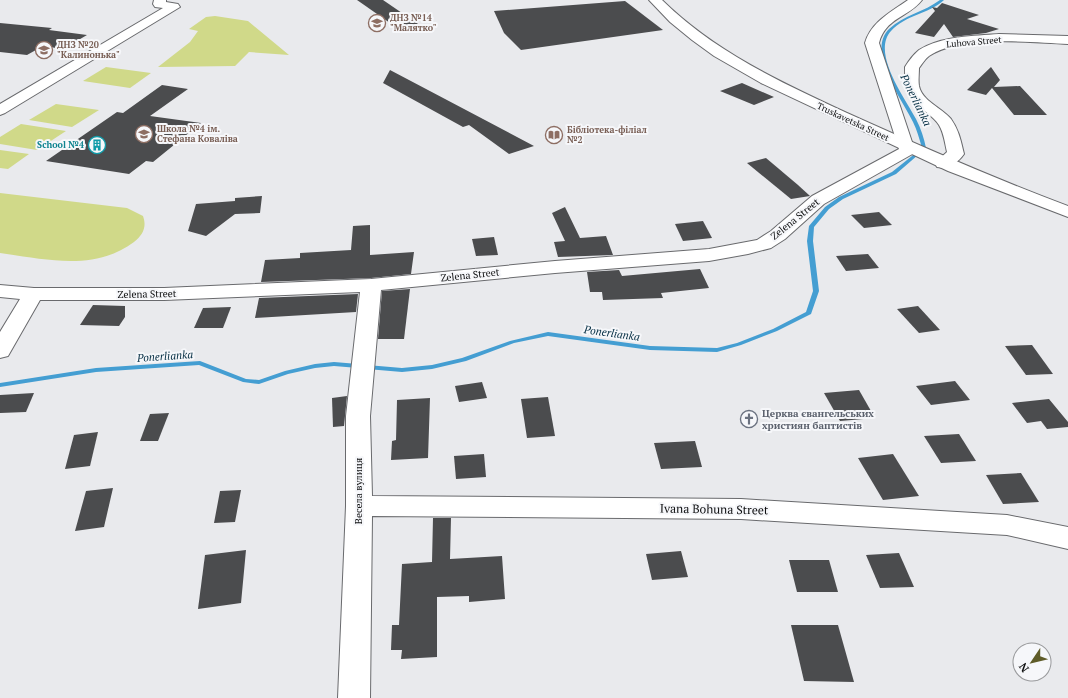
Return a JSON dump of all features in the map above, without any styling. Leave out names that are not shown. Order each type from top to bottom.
[{"type":"street","points":[[0,110],[174,8],[159,4],[160,0]]},
{"type":"street","name":"Truskavetska Street","points":[[655,0],[679,24],[731,62],[909,148],[1068,212]]},
{"type":"street","points":[[909,148],[872,43],[873,35],[885,23],[916,0]]},
{"type":"street","name":"Luhova Street","points":[[936,160],[956,154],[945,122],[920,101],[912,88],[910,73],[913,64],[921,55],[932,48],[945,43],[970,40],[1068,40]]},
{"type":"street","name":"Zelena Street","points":[[0,290],[34,294],[164,294],[371,285],[554,267],[709,255],[741,250],[764,244],[778,235],[818,200],[909,148]]},
{"type":"street","name":"Весела вулиця","points":[[354,698],[359,506],[358,416],[371,285]]},
{"type":"street","points":[[0,351],[24,308],[34,294]]},
{"type":"street","name":"Ivana Bohuna Street","points":[[359,506],[741,508],[1007,525],[1068,538]]},
{"type":"green space","points":[[215,16],[248,21],[289,55],[249,52],[235,66],[158,67],[190,42],[198,31],[189,29],[206,17]]},
{"type":"green space","points":[[106,67],[151,73],[130,88],[83,81]]},
{"type":"green space","points":[[56,104],[99,110],[72,127],[29,120]]},
{"type":"green space","points":[[21,124],[66,131],[37,150],[0,144],[0,137]]},
{"type":"green space","points":[[0,150],[29,154],[8,169],[0,168]]},
{"type":"green space","points":[[0,193],[127,208],[143,216],[145,224],[142,234],[134,242],[119,251],[103,257],[69,261],[0,253]]},
{"type":"building","points":[[357,0],[383,0],[421,26],[400,30]]},
{"type":"building","points":[[625,1],[663,30],[521,50],[504,33],[494,11]]},
{"type":"building","points":[[942,3],[979,15],[967,19],[999,29],[986,33],[953,37],[944,24],[934,37],[915,33],[935,11],[932,7],[937,8]]},
{"type":"building","points":[[0,23],[52,28],[49,30],[87,35],[63,49],[43,46],[27,55],[0,52]]},
{"type":"building","points":[[991,67],[1000,80],[994,87],[1020,86],[1047,115],[1014,115],[992,88],[986,95],[967,90]]},
{"type":"building","points":[[390,70],[534,146],[509,154],[469,125],[463,127],[383,83]]},
{"type":"building","points":[[742,83],[774,97],[754,105],[720,91]]},
{"type":"building","name":"School №4","points":[[162,85],[188,89],[150,116],[201,123],[153,162],[146,161],[129,174],[46,161],[117,112],[123,113]]},
{"type":"building","points":[[766,158],[810,196],[791,199],[747,163]]},
{"type":"building","points":[[262,196],[260,213],[235,214],[206,236],[188,231],[196,204],[235,201],[235,198]]},
{"type":"building","points":[[565,207],[580,238],[606,236],[613,255],[558,257],[554,242],[565,241],[552,213]]},
{"type":"building","points":[[879,212],[892,225],[864,228],[851,215]]},
{"type":"building","points":[[703,221],[712,238],[683,241],[675,224]]},
{"type":"building","points":[[370,225],[370,255],[414,252],[411,274],[371,278],[261,282],[265,260],[300,258],[300,253],[351,250],[353,226]]},
{"type":"building","points":[[494,237],[498,255],[476,256],[472,239]]},
{"type":"building","points":[[868,254],[879,268],[846,271],[836,256]]},
{"type":"building","points":[[700,269],[709,288],[661,293],[663,298],[603,300],[602,292],[590,292],[587,272],[619,270],[622,276]]},
{"type":"building","points":[[410,289],[404,339],[378,339],[382,291]]},
{"type":"building","points":[[358,294],[356,312],[255,318],[259,298]]},
{"type":"building","points":[[93,305],[125,306],[125,317],[119,326],[80,325]]},
{"type":"building","points":[[918,306],[940,330],[919,333],[897,309]]},
{"type":"building","points":[[231,307],[223,328],[194,328],[203,308]]},
{"type":"building","points":[[1032,345],[1053,374],[1026,375],[1005,346]]},
{"type":"building","points":[[955,381],[970,400],[931,405],[916,386]]},
{"type":"building","points":[[482,382],[487,398],[459,402],[455,386]]},
{"type":"building","points":[[859,390],[875,418],[840,421],[824,393]]},
{"type":"building","points":[[34,393],[26,412],[0,413],[0,395]]},
{"type":"building","points":[[347,396],[344,426],[333,427],[332,398]]},
{"type":"building","points":[[548,397],[555,436],[527,438],[521,399]]},
{"type":"building","points":[[430,398],[428,458],[391,460],[392,441],[396,440],[397,400]]},
{"type":"building","points":[[1049,399],[1068,422],[1068,427],[1047,429],[1041,421],[1027,423],[1012,403]]},
{"type":"building","points":[[169,413],[158,441],[140,441],[150,414]]},
{"type":"building","points":[[98,432],[90,466],[65,469],[74,435]]},
{"type":"building","points":[[959,434],[976,461],[941,463],[924,436]]},
{"type":"building","points":[[695,441],[702,467],[661,469],[654,443]]},
{"type":"building","points":[[484,454],[486,477],[456,479],[454,456]]},
{"type":"building","points":[[893,454],[919,496],[883,500],[858,458]]},
{"type":"building","points":[[1021,473],[1039,502],[1003,504],[986,475]]},
{"type":"building","points":[[113,488],[104,527],[75,531],[86,491]]},
{"type":"building","points":[[241,490],[235,522],[214,523],[220,491]]},
{"type":"building","points":[[433,518],[451,518],[450,559],[502,556],[505,599],[469,602],[469,596],[437,597],[437,657],[401,659],[402,650],[391,650],[392,625],[399,625],[402,564],[432,562]]},
{"type":"building","points":[[246,550],[241,603],[198,609],[205,555]]},
{"type":"building","points":[[681,551],[688,577],[652,580],[646,554]]},
{"type":"building","points":[[899,553],[914,587],[880,588],[866,555]]},
{"type":"building","points":[[789,560],[829,560],[838,592],[797,592]]},
{"type":"building","points":[[791,625],[838,625],[854,682],[804,681]]},
{"type":"waterway","name":"Ponerlianka","points":[[367,367],[402,370],[432,367],[464,360],[512,342],[548,334],[650,348],[717,350],[739,344],[775,330],[809,313],[816,291],[810,241],[811,227],[827,208],[841,198],[894,173],[924,148],[921,135],[889,72],[884,56],[883,43],[889,31],[895,25],[930,8],[942,0]]},
{"type":"waterway","name":"Ponerlianka","points":[[0,385],[96,370],[200,363],[245,381],[259,382],[287,372],[315,366],[334,364],[358,366]]},
{"type":"place","name":"ДНЗ №14 \"Малятко\"","points":[[377,23]]},
{"type":"place","name":"ДНЗ №20 \"Калинонька\"","points":[[44,50]]},
{"type":"place","name":"Школа №4 ім. Стефана Коваліва","points":[[144,134]]},
{"type":"place","name":"Бібліотека-філіал №2","points":[[554,135]]},
{"type":"place","name":"School №4","points":[[97,145]]},
{"type":"place","name":"Церква євангельських християн баптистів","points":[[749,419]]}]
